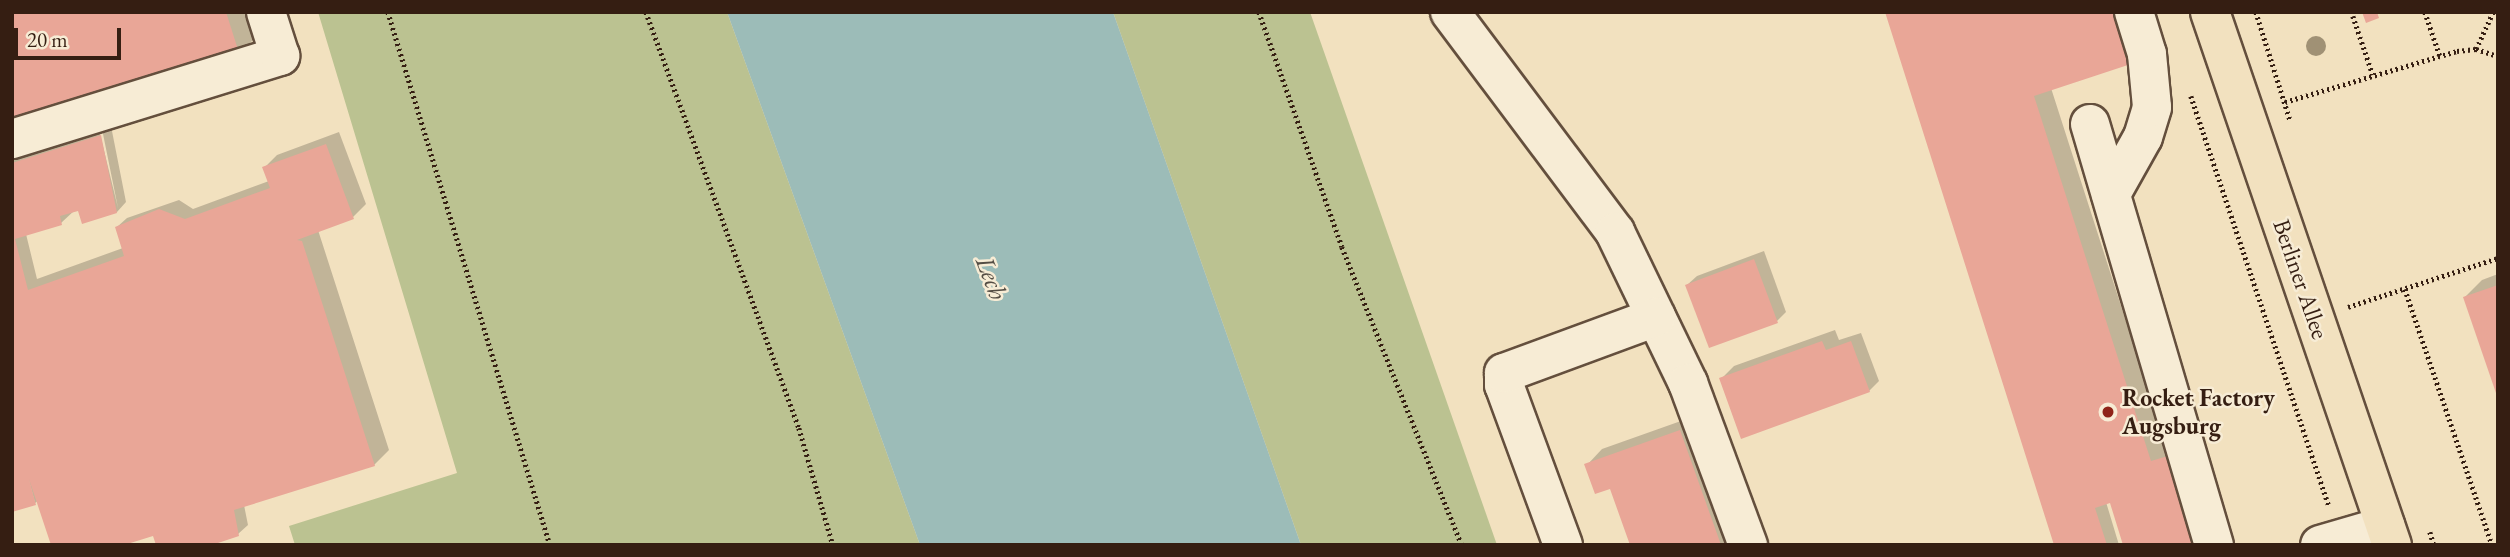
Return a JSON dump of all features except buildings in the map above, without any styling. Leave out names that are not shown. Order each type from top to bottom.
[{"type":"main road","name":"Berliner Allee","points":[[2210,12],[2388,535]]},
{"type":"lane","points":[[12,138],[280,57],[266,12]]},
{"type":"lane","points":[[1450,12],[1615,232],[1688,383],[1748,545]]},
{"type":"lane","points":[[2111,194],[2143,137],[2152,107],[2147,54],[2134,12]]},
{"type":"lane","points":[[2090,124],[2214,545]]},
{"type":"lane","points":[[1563,545],[1504,385],[1504,373],[1656,317]]},
{"type":"lane","points":[[2330,542],[2388,535]]},
{"type":"path","points":[[388,12],[550,545]]},
{"type":"path","points":[[646,12],[799,428],[833,545]]},
{"type":"path","points":[[1259,12],[1342,247],[1462,545]]},
{"type":"path","points":[[2425,12],[2440,56]]},
{"type":"path","points":[[2476,49],[2493,12]]},
{"type":"path","points":[[2353,16],[2373,75]]},
{"type":"path","points":[[2285,102],[2440,56],[2476,49],[2498,56]]},
{"type":"path","points":[[2189,91],[2330,542]]},
{"type":"path","points":[[2347,308],[2498,258]]},
{"type":"path","points":[[2405,289],[2492,545]]},
{"type":"green space","points":[[318,12],[727,12],[920,545],[295,545],[289,526],[457,473]]},
{"type":"green space","points":[[1113,12],[1310,12],[1497,545],[1301,545]]},
{"type":"water","name":"Lech","points":[[727,12],[1113,12],[1301,545],[920,545]]},
{"type":"place","name":"Rocket Factory Augsburg","points":[[2108,412]]}]
